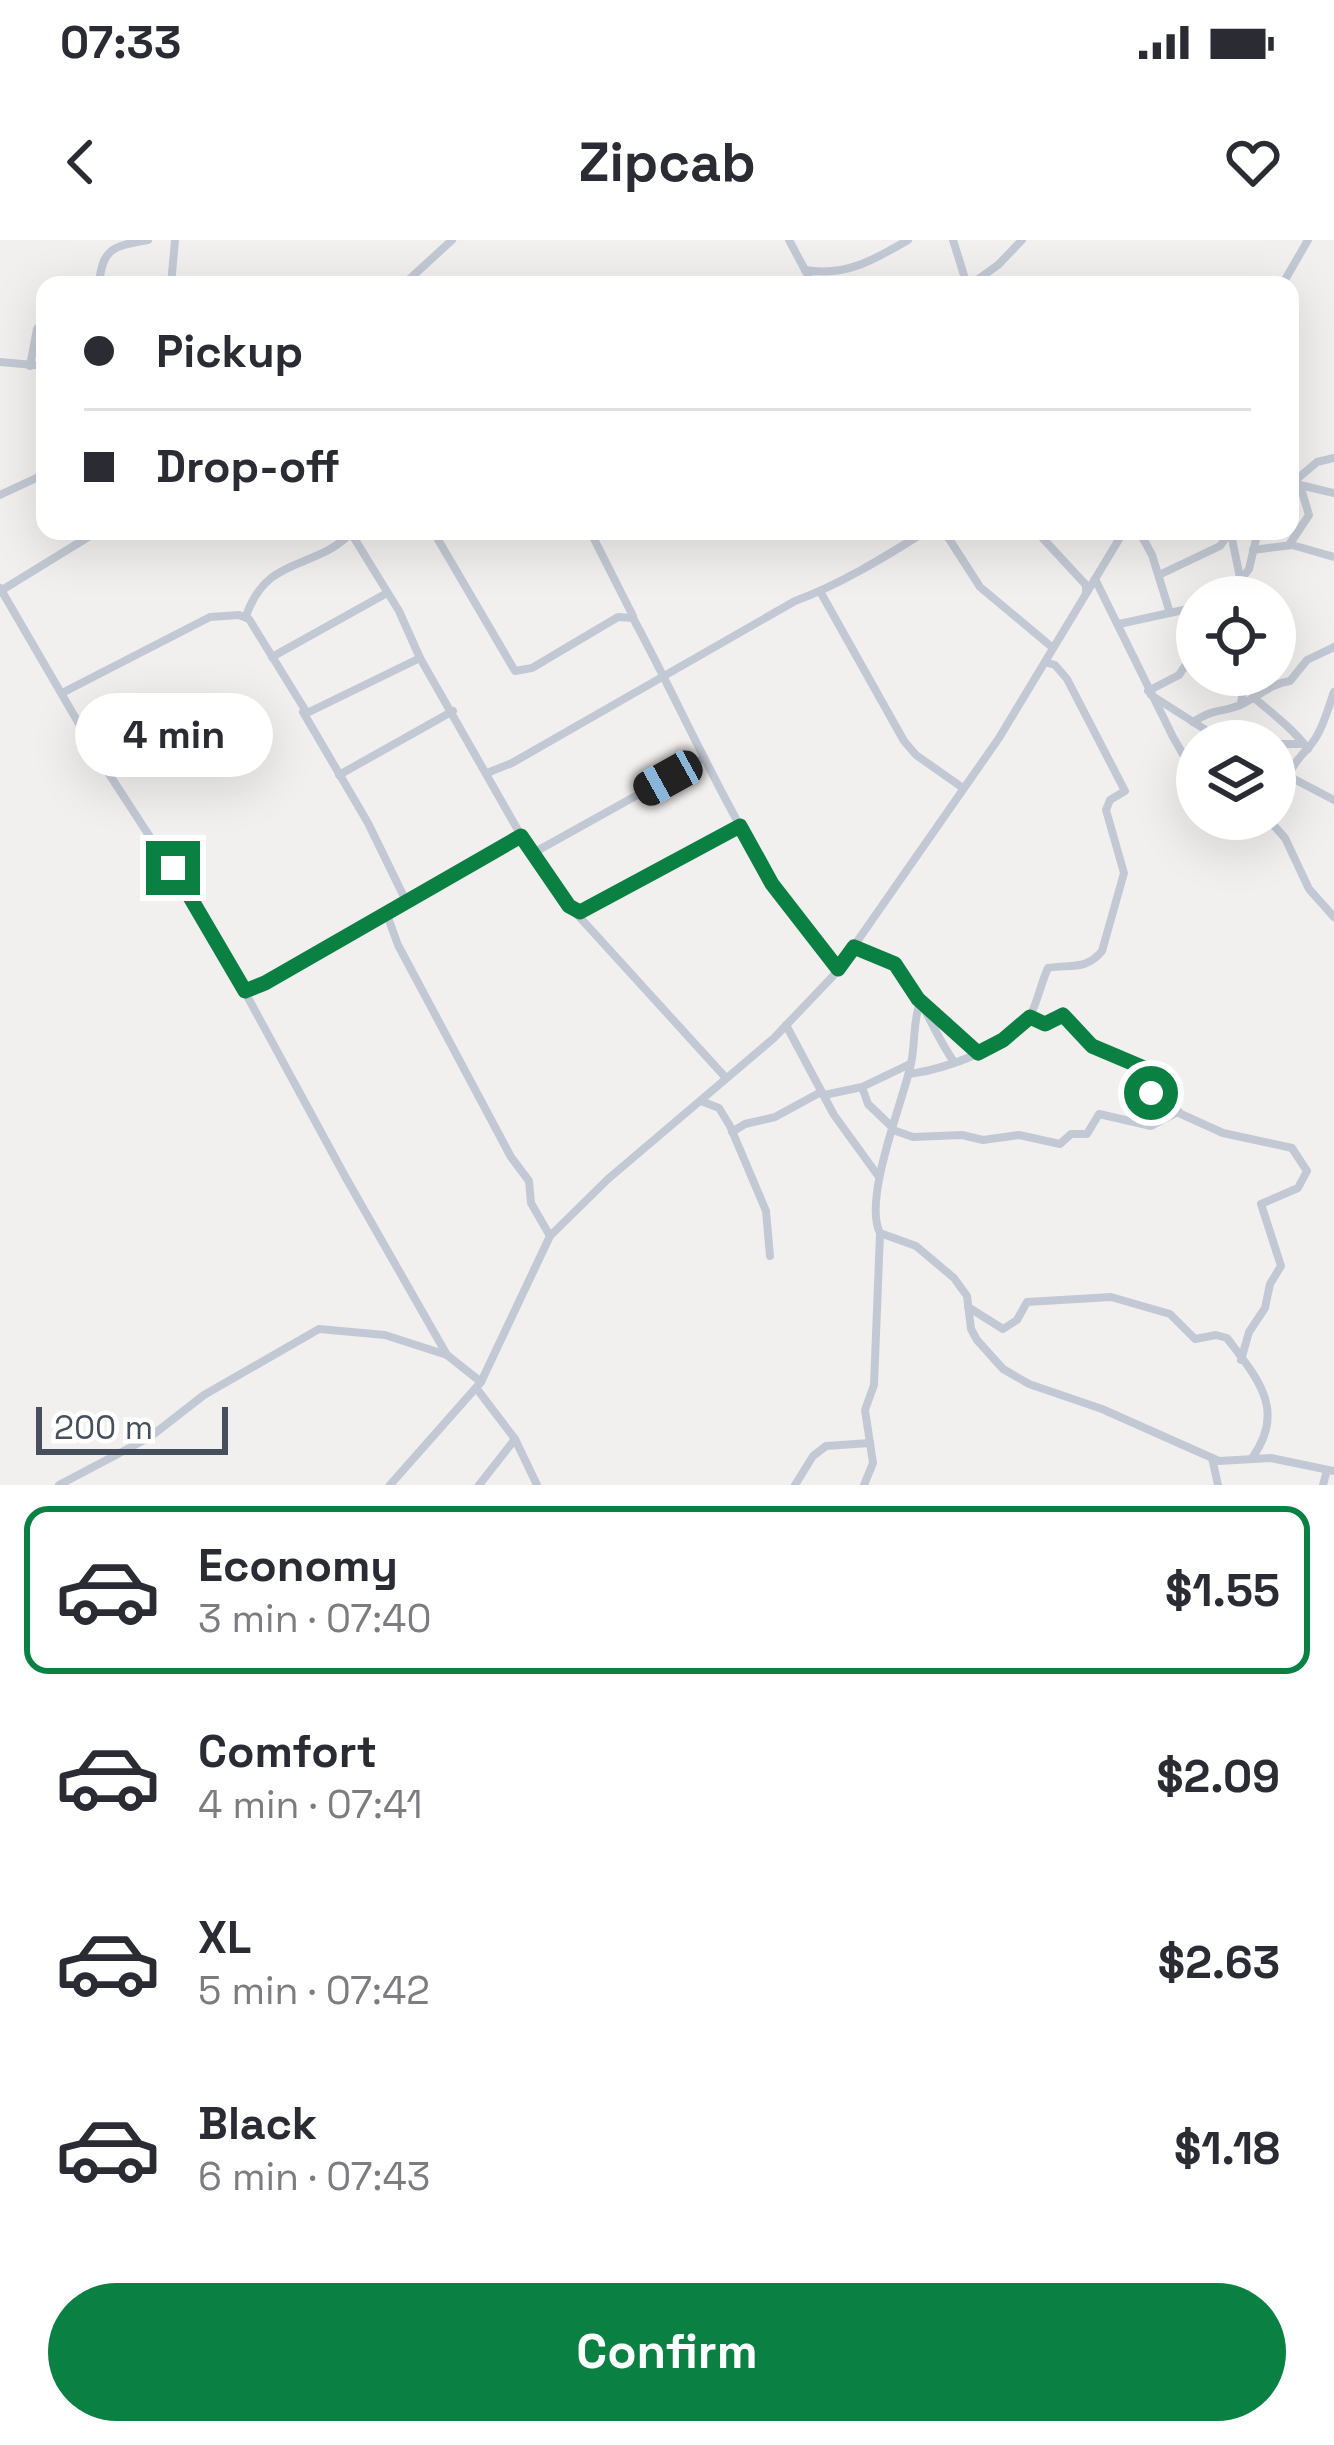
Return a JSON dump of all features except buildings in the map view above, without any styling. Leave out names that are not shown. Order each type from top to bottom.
[{"type":"street","points":[[99,276],[106,254],[148,240]]},
{"type":"street","points":[[172,276],[175,240]]},
{"type":"street","points":[[414,276],[452,240]]},
{"type":"street","points":[[789,240],[808,276]]},
{"type":"street","points":[[805,270],[848,271],[908,240]]},
{"type":"street","points":[[953,240],[966,276]]},
{"type":"street","points":[[982,276],[1022,240]]},
{"type":"street","points":[[1287,276],[1307,240]]},
{"type":"street","points":[[31,366],[36,335]]},
{"type":"street","points":[[0,362],[36,366]]},
{"type":"street","points":[[1299,479],[1317,462],[1334,458]]},
{"type":"street","points":[[0,495],[36,478]]},
{"type":"street","points":[[1299,485],[1334,493]]},
{"type":"street","points":[[1299,494],[1309,514],[1299,529]]},
{"type":"street","points":[[83,540],[1,589],[112,779],[173,868],[245,991],[447,1355],[479,1386],[537,1485]]},
{"type":"street","points":[[341,540],[268,578],[253,593],[246,616],[406,901]]},
{"type":"street","points":[[357,540],[521,836],[574,910],[726,1078]]},
{"type":"street","points":[[438,540],[515,670],[532,668],[618,617],[633,618]]},
{"type":"street","points":[[594,540],[772,884],[838,969]]},
{"type":"street","points":[[488,772],[794,601],[821,593],[910,540]]},
{"type":"street","points":[[950,540],[980,587],[1053,649]]},
{"type":"street","points":[[1040,540],[1086,586],[1086,592]]},
{"type":"street","points":[[390,1485],[479,1386],[550,1236],[786,1025],[838,969],[963,788],[1118,540]]},
{"type":"street","points":[[1142,540],[1170,613]]},
{"type":"street","points":[[1159,575],[1224,540]]},
{"type":"street","points":[[1232,540],[1239,576]]},
{"type":"street","points":[[1247,576],[1256,540]]},
{"type":"street","points":[[1288,546],[1292,540]]},
{"type":"street","points":[[1253,550],[1288,546],[1334,557]]},
{"type":"street","points":[[1095,578],[1176,741]]},
{"type":"street","points":[[272,657],[387,593]]},
{"type":"street","points":[[821,593],[904,741],[963,788]]},
{"type":"street","points":[[1119,624],[1176,612]]},
{"type":"street","points":[[62,693],[210,617],[246,616]]},
{"type":"street","points":[[1196,720],[1216,708],[1240,705],[1275,683],[1294,679],[1307,659],[1334,647]]},
{"type":"street","points":[[302,710],[320,709],[420,658]]},
{"type":"street","points":[[733,1132],[822,1093],[862,1087],[910,1068],[954,1062],[978,1053],[1030,1017],[1048,968],[1076,968],[1102,952],[1124,872],[1106,810],[1110,800],[1124,793],[1124,783],[1062,670],[1045,662]]},
{"type":"street","points":[[1149,693],[1176,677]]},
{"type":"street","points":[[1296,761],[1330,715],[1334,692]]},
{"type":"street","points":[[1149,693],[1190,720]]},
{"type":"street","points":[[1240,705],[1242,696]]},
{"type":"street","points":[[1253,697],[1305,746]]},
{"type":"street","points":[[339,775],[453,710]]},
{"type":"street","points":[[1296,745],[1305,746]]},
{"type":"street","points":[[535,852],[704,758]]},
{"type":"street","points":[[1296,780],[1334,800]]},
{"type":"street","points":[[574,910],[607,900],[740,826]]},
{"type":"street","points":[[245,991],[521,836]]},
{"type":"street","points":[[1287,840],[1309,889],[1334,916]]},
{"type":"street","points":[[386,912],[408,965],[529,1181],[531,1203],[550,1236]]},
{"type":"street","points":[[854,947],[895,964],[954,1062]]},
{"type":"street","points":[[919,1001],[978,1053]]},
{"type":"street","points":[[864,1485],[873,1463],[866,1410],[874,1385],[880,1233],[874,1203],[910,1068],[919,1001]]},
{"type":"street","points":[[1030,1017],[1045,1024],[1063,1015],[1092,1046],[1140,1064],[1148,1074],[1150,1092],[1178,1112],[1230,1136],[1292,1148],[1306,1167],[1298,1188],[1261,1204],[1281,1266],[1240,1360]]},
{"type":"street","points":[[786,1025],[822,1093],[880,1179]]},
{"type":"street","points":[[862,1087],[868,1105],[893,1129],[913,1137],[1019,1135],[1060,1144],[1071,1134],[1087,1134],[1099,1114],[1151,1126],[1178,1112]]},
{"type":"street","points":[[700,1101],[719,1108],[733,1132],[766,1211],[770,1256]]},
{"type":"street","points":[[880,1233],[916,1246],[962,1287],[970,1329],[1003,1369],[1029,1384],[1102,1409],[1212,1458],[1282,1460],[1331,1470],[1323,1485]]},
{"type":"street","points":[[968,1307],[1004,1329],[1017,1320],[1028,1302],[1111,1297],[1170,1314],[1195,1339],[1227,1338],[1258,1380],[1268,1405],[1266,1435],[1251,1460]]},
{"type":"street","points":[[59,1485],[151,1437],[204,1395],[320,1329],[385,1335],[447,1355]]},
{"type":"street","points":[[478,1485],[514,1439]]},
{"type":"street","points":[[795,1485],[818,1450],[844,1442],[870,1443]]},
{"type":"street","points":[[1212,1458],[1218,1485]]},
{"type":"route","points":[[173,868],[245,991],[521,836],[569,906],[580,912],[740,826],[772,884],[838,969],[854,947],[889,960],[918,999],[978,1053],[1030,1017],[1045,1024],[1063,1015],[1098,1050],[1140,1064],[1148,1074],[1151,1093]]}]
